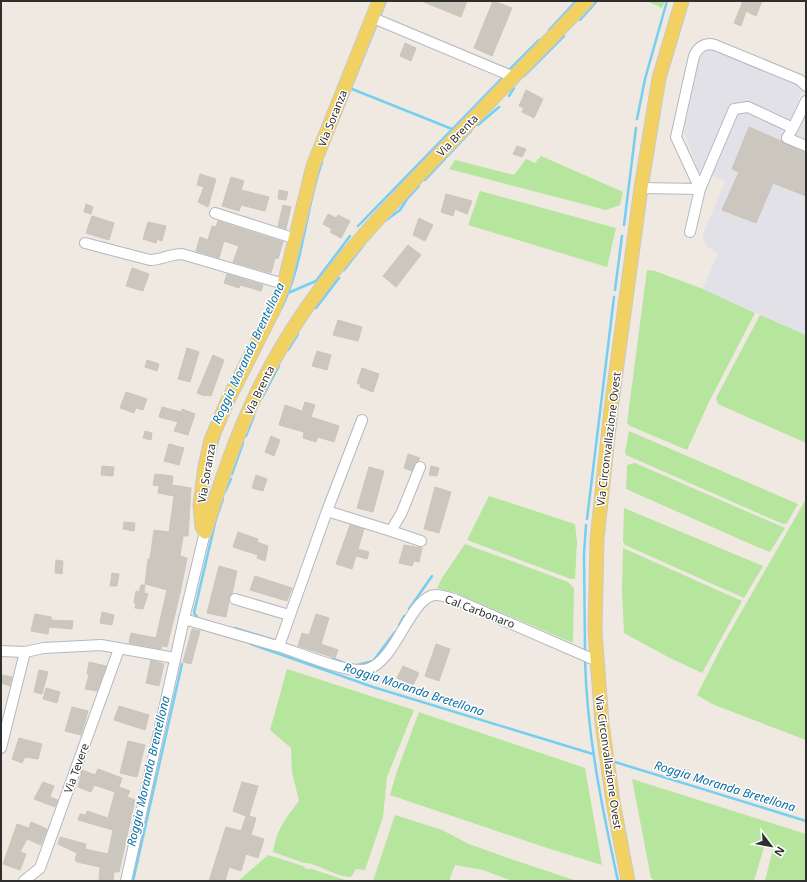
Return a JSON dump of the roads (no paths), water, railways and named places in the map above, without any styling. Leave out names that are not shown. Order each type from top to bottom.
[{"type":"main road","name":"Via Soranza","points":[[205,532],[202,527],[200,505],[205,466],[211,440],[229,396],[274,309],[284,284],[313,166],[379,1]]},
{"type":"main road","name":"Via Brenta","points":[[205,532],[218,488],[248,412],[277,354],[320,288],[365,231],[587,1]]},
{"type":"main road","name":"Via Circonvallazione Ovest","points":[[628,881],[613,802],[604,740],[597,661],[595,587],[597,539],[611,409],[641,188],[659,78],[682,1]]},
{"type":"street","points":[[373,18],[514,77]]},
{"type":"street","points":[[700,189],[676,137],[692,61],[696,51],[705,45],[715,45],[800,80],[806,86]]},
{"type":"street","points":[[806,101],[787,138],[806,146]]},
{"type":"street","points":[[690,232],[700,189],[734,109],[748,107],[793,128]]},
{"type":"street","points":[[641,188],[700,189]]},
{"type":"street","points":[[215,213],[296,239]]},
{"type":"street","points":[[85,244],[150,260],[159,260],[175,254],[182,254],[284,284]]},
{"type":"street","points":[[279,646],[289,615],[362,420]]},
{"type":"street","points":[[391,531],[402,512],[420,467]]},
{"type":"street","points":[[328,511],[420,541]]},
{"type":"street","name":"Via Brenta","points":[[126,881],[175,658],[205,532]]},
{"type":"street","name":"Cal Carbonaro","points":[[184,619],[360,671],[372,668],[386,657],[420,605],[429,597],[436,595],[457,600],[597,661]]},
{"type":"street","points":[[235,599],[289,615]]},
{"type":"street","points":[[1,651],[25,652],[76,646],[102,645],[175,658]]},
{"type":"street","name":"Via Tevere","points":[[24,881],[40,868],[119,649]]},
{"type":"street","points":[[1,748],[25,652]]},
{"type":"waterway","points":[[380,16],[386,1]]},
{"type":"waterway","points":[[549,30],[576,1]]},
{"type":"waterway","points":[[580,20],[597,1]]},
{"type":"waterway","points":[[637,119],[645,79],[667,1]]},
{"type":"waterway","name":"Roggia Moranda Brentellona","points":[[337,122],[376,26]]},
{"type":"waterway","points":[[524,76],[564,36]]},
{"type":"waterway","points":[[510,69],[539,40]]},
{"type":"waterway","points":[[358,226],[503,77]]},
{"type":"waterway","points":[[509,96],[514,88]]},
{"type":"waterway","points":[[352,89],[452,129]]},
{"type":"waterway","points":[[478,125],[499,107]]},
{"type":"waterway","points":[[624,225],[636,128]]},
{"type":"waterway","points":[[425,180],[471,131]]},
{"type":"waterway","name":"Roggia Moranda Brentellona","points":[[281,309],[295,273],[316,180],[322,162]]},
{"type":"waterway","points":[[385,221],[400,210],[407,199],[419,186]]},
{"type":"waterway","points":[[288,293],[316,281],[350,236]]},
{"type":"waterway","points":[[615,290],[622,236]]},
{"type":"waterway","points":[[344,270],[363,246]]},
{"type":"waterway","points":[[316,308],[339,278]]},
{"type":"waterway","points":[[587,519],[614,297]]},
{"type":"waterway","points":[[288,350],[298,334]]},
{"type":"waterway","points":[[262,398],[279,366]]},
{"type":"waterway","points":[[246,436],[254,416]]},
{"type":"waterway","name":"Roggia Moranda Brentellona","points":[[214,454],[220,434]]},
{"type":"waterway","points":[[232,474],[243,443]]},
{"type":"waterway","name":"Roggia Moranda Brentellona","points":[[198,618],[194,613],[216,519],[223,499],[222,493],[225,492],[231,479]]},
{"type":"waterway","points":[[585,650],[584,554],[586,525]]},
{"type":"waterway","points":[[409,609],[432,576]]},
{"type":"waterway","points":[[399,625],[404,616]]},
{"type":"waterway","points":[[235,628],[274,640]]},
{"type":"waterway","points":[[357,665],[373,661],[395,632]]},
{"type":"waterway","name":"Roggia Moranda Bretellona","points":[[251,644],[373,687],[593,754]]},
{"type":"waterway","points":[[333,659],[342,662]]},
{"type":"waterway","points":[[585,660],[586,688],[596,771],[618,881]]},
{"type":"waterway","name":"Roggia Moranda Brentellona","points":[[133,881],[182,664]]},
{"type":"waterway","name":"Roggia Moranda Bretellona","points":[[615,762],[806,821]]}]
